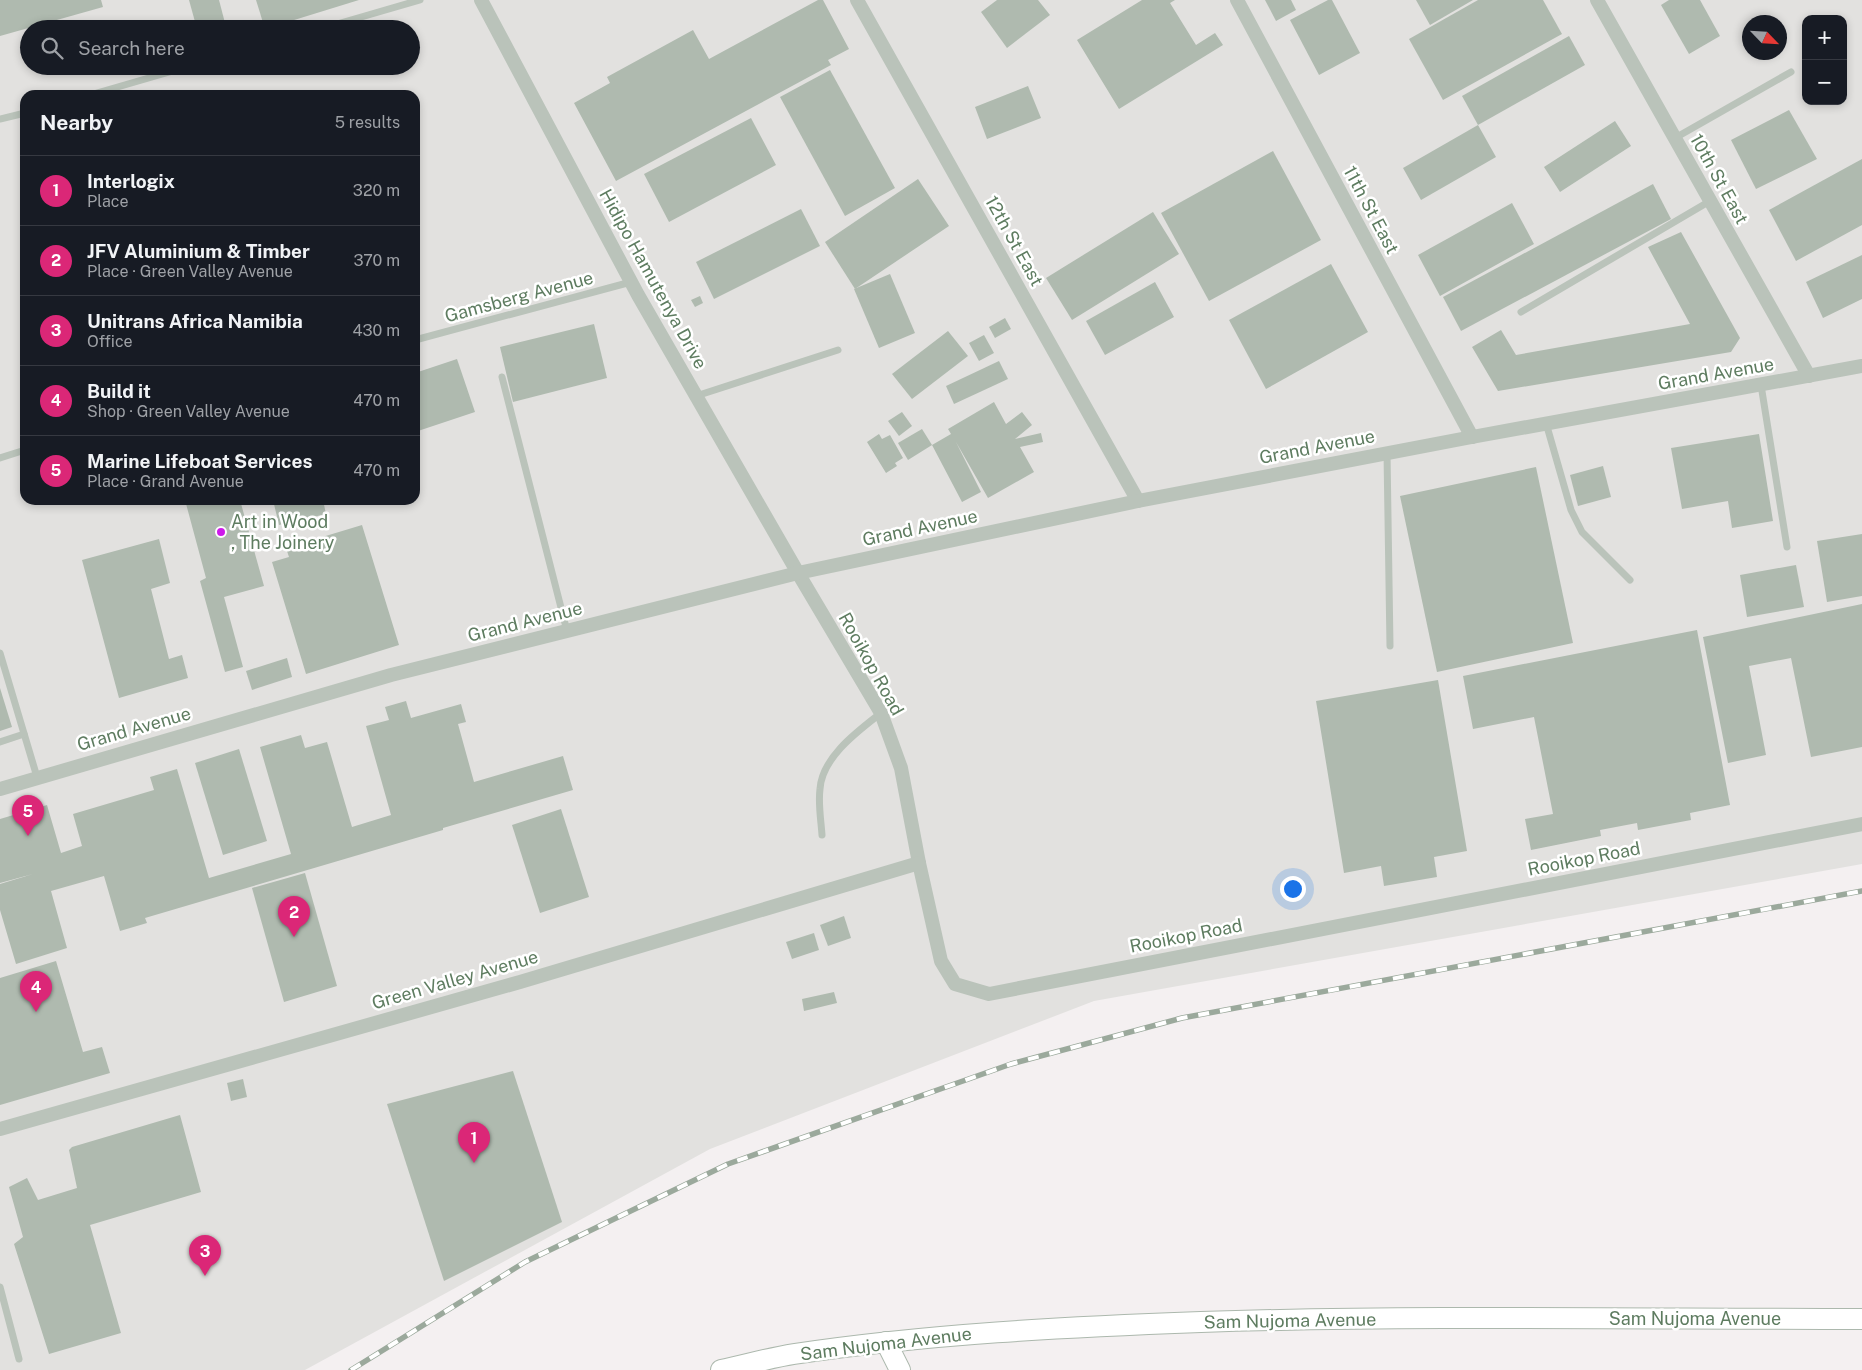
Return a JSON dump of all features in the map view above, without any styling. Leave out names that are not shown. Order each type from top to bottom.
[{"type":"street","name":"Hidipo Hamutenya Drive","points":[[481,0],[631,282],[798,574]]},
{"type":"street","name":"12th St East","points":[[857,0],[1138,500]]},
{"type":"street","name":"11th St East","points":[[1237,0],[1472,437]]},
{"type":"street","name":"10th St East","points":[[1596,0],[1809,376]]},
{"type":"street","name":"Grand Avenue","points":[[0,789],[391,675],[798,574],[1138,500],[1862,366]]},
{"type":"street","name":"Rooikop Road","points":[[798,574],[881,713],[901,768],[919,863],[941,961],[955,984],[989,994],[1862,824]]},
{"type":"street","name":"Green Valley Avenue","points":[[0,1129],[520,982],[919,863]]},
{"type":"street","name":"Sam Nujoma Avenue","points":[[721,1370],[791,1355],[886,1342],[943,1335],[1078,1326],[1315,1319],[1862,1319]]},
{"type":"street","points":[[886,1342],[900,1370]]},
{"type":"lane","points":[[351,20],[420,0]]},
{"type":"lane","points":[[1675,138],[1791,72]]},
{"type":"lane","points":[[107,90],[159,75]]},
{"type":"lane","points":[[0,119],[20,114]]},
{"type":"lane","points":[[1521,312],[1710,201]]},
{"type":"lane","name":"Gamsberg Avenue","points":[[420,339],[631,282]]},
{"type":"lane","points":[[696,396],[838,350]]},
{"type":"lane","points":[[502,377],[567,631]]},
{"type":"lane","points":[[1761,385],[1787,547]]},
{"type":"lane","points":[[1546,423],[1571,510],[1582,532],[1630,580]]},
{"type":"lane","points":[[0,458],[20,452]]},
{"type":"lane","points":[[1387,453],[1390,646]]},
{"type":"lane","points":[[0,653],[37,777]]},
{"type":"lane","points":[[822,835],[820,787],[828,764],[848,739],[881,713]]},
{"type":"lane","points":[[0,742],[24,734]]},
{"type":"lane","points":[[0,1287],[19,1359]]},
{"type":"shaded area","points":[[0,0],[1862,0],[1862,864],[1094,1001],[710,1149],[305,1370],[0,1370]]},
{"type":"building","points":[[0,0],[101,0],[103,7],[57,20],[20,20],[20,30],[0,36]]},
{"type":"building","points":[[189,0],[219,0],[224,20],[195,20]]},
{"type":"building","points":[[256,0],[359,0],[294,20],[262,20]]},
{"type":"building","points":[[818,0],[823,0],[849,49],[828,60],[831,65],[616,181],[574,103],[610,83],[607,77],[693,30],[709,59]]},
{"type":"building","points":[[997,0],[1038,0],[1050,15],[1007,48],[981,12]]},
{"type":"building","points":[[1142,0],[1175,0],[1170,3],[1196,45],[1215,33],[1223,45],[1119,109],[1077,40]]},
{"type":"building","points":[[1265,0],[1291,0],[1296,10],[1276,21]]},
{"type":"building","points":[[1328,0],[1332,0],[1360,53],[1319,75],[1290,20]]},
{"type":"building","points":[[1416,0],[1473,0],[1430,25]]},
{"type":"building","points":[[1478,0],[1543,0],[1562,34],[1443,100],[1409,39]]},
{"type":"building","points":[[1669,0],[1700,0],[1720,36],[1689,54],[1661,5]]},
{"type":"building","points":[[1569,36],[1585,65],[1478,125],[1462,96]]},
{"type":"building","points":[[830,70],[895,188],[845,216],[780,97]]},
{"type":"building","points":[[1028,86],[1041,118],[987,139],[975,107]]},
{"type":"building","points":[[1789,110],[1817,159],[1756,189],[1731,140]]},
{"type":"building","points":[[751,118],[776,165],[669,222],[644,174]]},
{"type":"building","points":[[1615,121],[1631,146],[1560,192],[1544,167]]},
{"type":"building","points":[[1478,125],[1496,157],[1421,200],[1403,168]]},
{"type":"building","points":[[1273,151],[1321,240],[1209,301],[1161,213]]},
{"type":"building","points":[[1862,159],[1862,225],[1796,261],[1769,210]]},
{"type":"building","points":[[918,179],[949,226],[855,289],[825,242]]},
{"type":"building","points":[[1653,184],[1671,219],[1461,331],[1443,297]]},
{"type":"building","points":[[1512,203],[1534,244],[1440,296],[1418,255]]},
{"type":"building","points":[[801,209],[820,246],[714,299],[696,262]]},
{"type":"building","points":[[1153,212],[1179,254],[1072,320],[1046,278]]},
{"type":"building","points":[[1681,232],[1740,338],[1731,352],[1498,391],[1472,347],[1501,330],[1516,355],[1690,324],[1648,247]]},
{"type":"building","points":[[1862,255],[1862,299],[1823,318],[1806,282]]},
{"type":"building","points":[[1331,264],[1368,332],[1266,389],[1229,320]]},
{"type":"building","points":[[890,274],[915,333],[879,348],[854,289]]},
{"type":"building","points":[[1155,282],[1174,317],[1105,355],[1086,321]]},
{"type":"building","points":[[700,296],[703,303],[695,307],[691,300]]},
{"type":"building","points":[[1005,318],[1011,329],[995,338],[989,327]]},
{"type":"building","points":[[594,324],[607,378],[513,402],[500,347]]},
{"type":"building","points":[[948,331],[968,356],[912,399],[892,374]]},
{"type":"building","points":[[984,335],[994,353],[979,361],[969,343]]},
{"type":"building","points":[[457,359],[475,412],[420,430],[420,371]]},
{"type":"building","points":[[999,361],[1008,379],[954,404],[946,386]]},
{"type":"building","points":[[994,402],[1006,424],[1022,412],[1032,425],[1015,439],[1041,433],[1043,442],[1020,447],[1034,472],[988,498],[956,442],[981,492],[962,502],[932,445],[951,434],[948,429]]},
{"type":"building","points":[[902,412],[912,426],[899,436],[888,421]]},
{"type":"building","points":[[922,429],[932,445],[908,460],[898,443]]},
{"type":"building","points":[[879,434],[882,439],[890,435],[903,458],[895,463],[897,466],[886,473],[867,442]]},
{"type":"building","points":[[1759,434],[1773,521],[1732,528],[1728,501],[1682,509],[1671,448]]},
{"type":"building","points":[[1603,466],[1611,497],[1578,506],[1570,475]]},
{"type":"building","points":[[1536,467],[1573,643],[1437,672],[1400,496]]},
{"type":"building","points":[[186,505],[241,505],[264,586],[224,597],[243,667],[225,672],[200,581],[206,578]]},
{"type":"building","points":[[274,505],[324,505],[326,514],[279,525]]},
{"type":"building","points":[[362,525],[399,645],[306,674],[272,562],[289,557],[286,548]]},
{"type":"building","points":[[1862,534],[1862,596],[1827,602],[1817,541]]},
{"type":"building","points":[[159,539],[170,583],[151,589],[169,659],[182,655],[188,678],[119,698],[82,560]]},
{"type":"building","points":[[1796,565],[1804,607],[1747,617],[1740,575]]},
{"type":"building","points":[[1862,604],[1862,747],[1811,757],[1791,658],[1749,666],[1766,755],[1728,763],[1703,637]]},
{"type":"building","points":[[1697,630],[1730,805],[1690,813],[1691,820],[1638,830],[1637,823],[1600,830],[1601,836],[1531,850],[1525,819],[1553,814],[1534,717],[1473,729],[1463,676]]},
{"type":"building","points":[[287,658],[292,677],[252,690],[246,671]]},
{"type":"building","points":[[1438,680],[1467,851],[1434,857],[1437,877],[1384,886],[1381,866],[1344,873],[1316,701]]},
{"type":"building","points":[[0,688],[12,727],[0,731]]},
{"type":"building","points":[[406,701],[411,718],[461,704],[466,722],[458,724],[474,782],[563,756],[573,790],[145,918],[147,923],[120,931],[104,876],[51,891],[67,948],[16,964],[0,910],[0,884],[33,874],[0,883],[0,819],[47,805],[61,853],[82,846],[73,814],[154,790],[150,777],[177,769],[209,878],[291,854],[260,747],[301,735],[305,748],[327,742],[352,827],[391,815],[366,726],[389,720],[385,707]]},
{"type":"building","points":[[239,749],[267,841],[223,855],[195,763]]},
{"type":"building","points":[[561,809],[589,897],[540,913],[512,825]]},
{"type":"building","points":[[305,873],[337,986],[284,1002],[252,888]]},
{"type":"building","points":[[844,916],[851,938],[828,946],[820,925]]},
{"type":"building","points":[[814,933],[819,950],[792,959],[786,942]]},
{"type":"building","points":[[56,961],[83,1052],[102,1047],[110,1073],[0,1105],[0,978]]},
{"type":"building","points":[[834,992],[837,1003],[804,1011],[802,999]]},
{"type":"building","points":[[513,1071],[562,1222],[444,1281],[387,1104]]},
{"type":"building","points":[[243,1079],[247,1097],[231,1101],[227,1083]]},
{"type":"building","points":[[180,1115],[201,1192],[90,1225],[121,1333],[49,1354],[14,1244],[23,1237],[9,1187],[27,1178],[38,1200],[77,1188],[69,1150],[72,1147]]},
{"type":"railway","points":[[351,1370],[525,1262],[728,1164],[1011,1064],[1182,1018],[1862,891]]},
{"type":"place","name":"Art in Wood , The Joinery","points":[[221,532]]},
{"type":"place","name":"Marine Lifeboat Services","points":[[28,836]]},
{"type":"place","name":"JFV Aluminium & Timber","points":[[294,937]]},
{"type":"place","name":"Build it","points":[[36,1012]]},
{"type":"place","name":"Interlogix","points":[[474,1163]]},
{"type":"place","name":"Unitrans Africa Namibia","points":[[205,1276]]}]
